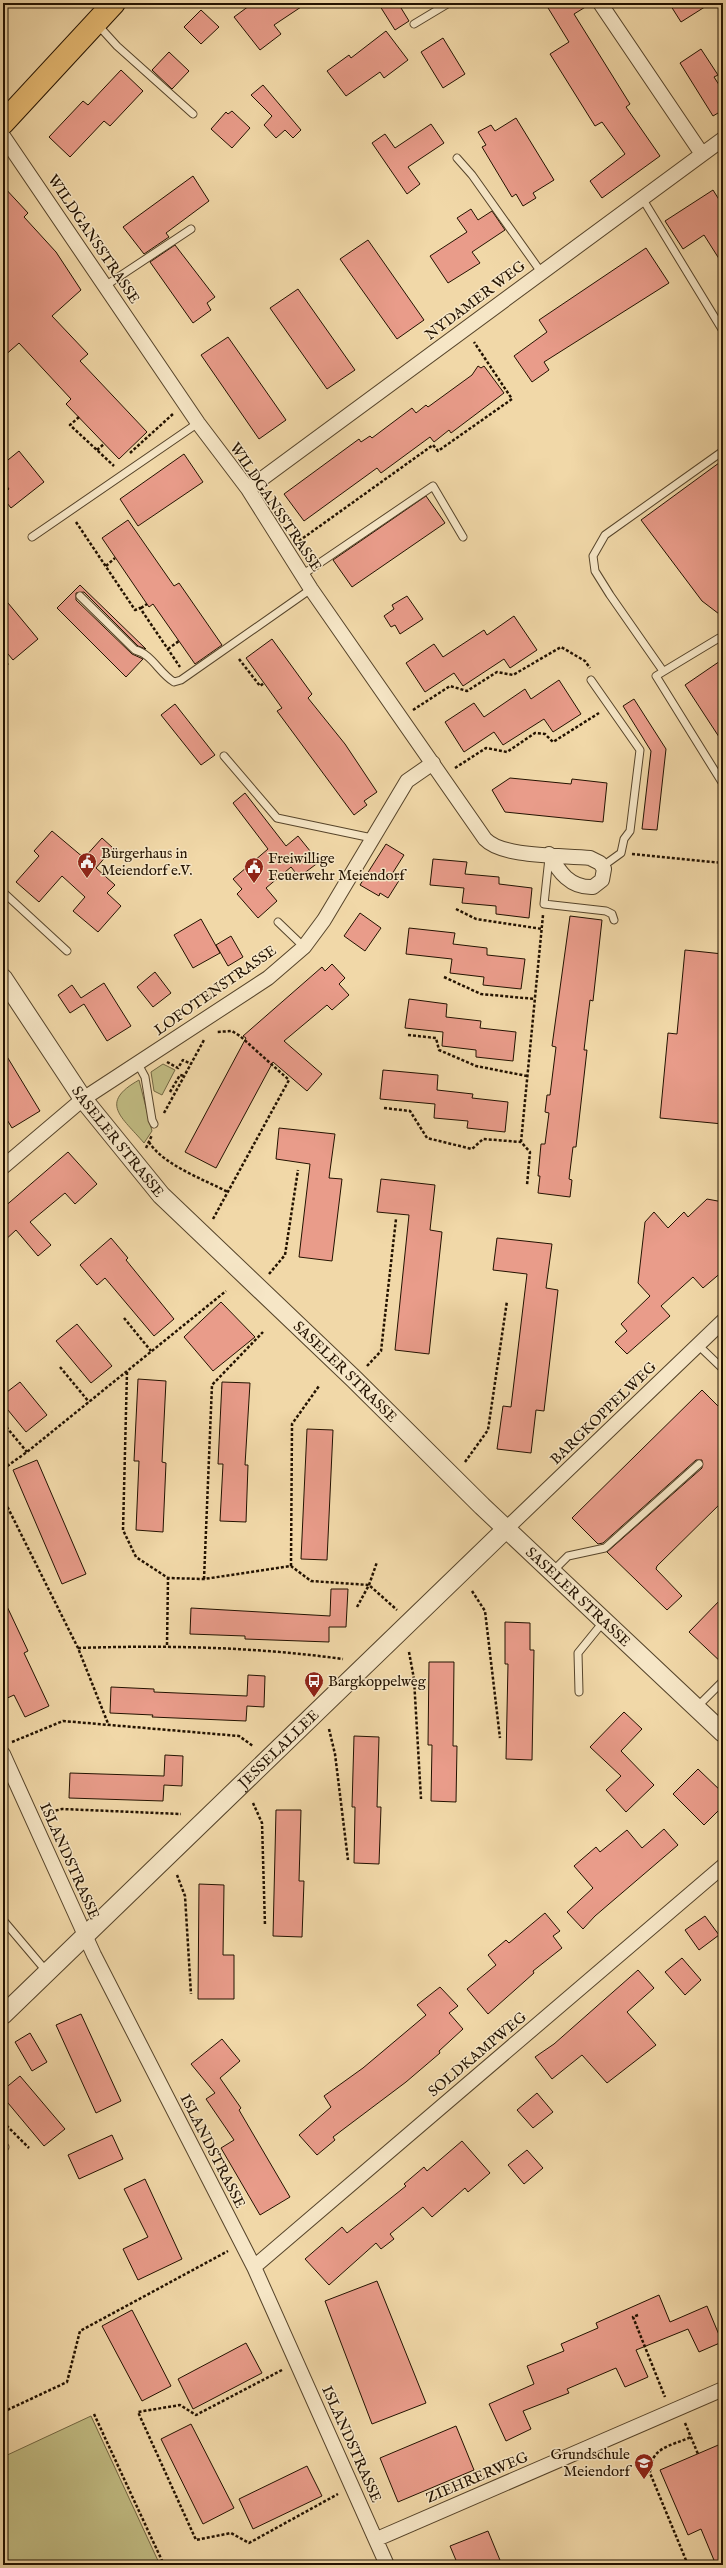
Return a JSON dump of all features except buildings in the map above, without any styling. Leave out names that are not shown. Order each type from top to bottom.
[{"type":"main road","points":[[3,123],[114,3]]},
{"type":"street","points":[[600,3],[702,154]]},
{"type":"street","name":"WILDGANSSTRASSE","points":[[3,136],[198,423],[248,489],[311,589],[485,839],[493,846],[504,850],[590,858],[603,866]]},
{"type":"street","name":"NYDAMER WEG","points":[[248,489],[723,139]]},
{"type":"street","name":"LOFOTENSTRASSE","points":[[3,1167],[83,1099],[268,978],[304,947],[324,920],[407,780],[433,763]]},
{"type":"street","points":[[550,854],[566,879],[582,887],[593,887],[600,883],[604,876],[603,866]]},
{"type":"street","name":"SASELER STRASSE","points":[[3,978],[83,1099],[161,1195],[354,1379],[506,1529],[723,1734]]},
{"type":"street","name":"BARGKOPPELWEG","points":[[506,1529],[723,1321]]},
{"type":"street","name":"JESSELALLEE","points":[[3,2015],[506,1529]]},
{"type":"street","name":"ISLANDSTRASSE","points":[[6,1748],[85,1936],[254,2267],[377,2539],[387,2565]]},
{"type":"street","name":"SOLDKAMPWEG","points":[[254,2267],[723,1866]]},
{"type":"street","name":"ZIEHRERWEG","points":[[377,2539],[723,2389]]},
{"type":"lane","points":[[414,24],[449,3]]},
{"type":"lane","points":[[96,22],[117,46],[193,114]]},
{"type":"lane","points":[[457,158],[472,175],[541,272]]},
{"type":"lane","points":[[642,198],[723,331]]},
{"type":"lane","points":[[106,286],[191,229]]},
{"type":"lane","points":[[32,537],[198,423]]},
{"type":"lane","points":[[663,672],[602,583],[595,571],[592,556],[604,535],[723,451]]},
{"type":"lane","points":[[302,575],[433,486],[463,537]]},
{"type":"lane","points":[[80,596],[135,650],[143,652],[167,678],[174,682],[187,676],[311,589]]},
{"type":"lane","points":[[719,638],[656,676],[723,784]]},
{"type":"lane","points":[[591,680],[640,750],[630,831],[624,839],[621,853],[603,866]]},
{"type":"lane","points":[[224,756],[277,818],[372,838]]},
{"type":"lane","points":[[550,854],[544,904],[606,911],[612,914],[614,920]]},
{"type":"lane","points":[[3,892],[67,951]]},
{"type":"lane","points":[[278,922],[304,947]]},
{"type":"lane","points":[[138,1064],[145,1077],[152,1120],[155,1126]]},
{"type":"lane","points":[[698,1345],[723,1369]]},
{"type":"lane","points":[[552,1572],[568,1556],[605,1548],[699,1464]]},
{"type":"lane","points":[[579,1692],[578,1653],[604,1621]]},
{"type":"lane","points":[[696,1708],[723,1681]]},
{"type":"lane","points":[[3,1920],[47,1973]]},
{"type":"path","points":[[286,551],[433,445],[438,451],[512,399],[465,329]]},
{"type":"path","points":[[126,456],[185,404]]},
{"type":"path","points":[[79,417],[70,425],[123,474]]},
{"type":"path","points":[[97,450],[104,444]]},
{"type":"path","points":[[115,466],[120,461]]},
{"type":"path","points":[[69,511],[135,610],[147,604]]},
{"type":"path","points":[[106,566],[115,558]]},
{"type":"path","points":[[140,608],[187,676]]},
{"type":"path","points":[[168,649],[179,641]]},
{"type":"path","points":[[402,719],[450,686],[461,690],[472,689],[497,672],[513,675],[561,647],[585,661],[593,672],[591,680]]},
{"type":"path","points":[[239,659],[260,686],[264,683]]},
{"type":"path","points":[[3,660],[8,665]]},
{"type":"path","points":[[443,778],[486,748],[507,752],[535,733],[545,734],[553,742],[610,707]]},
{"type":"path","points":[[621,853],[723,863]]},
{"type":"path","points":[[521,1142],[544,904]]},
{"type":"path","points":[[456,909],[476,919],[542,929]]},
{"type":"path","points":[[444,977],[481,994],[535,999]]},
{"type":"path","points":[[213,1034],[225,1031],[236,1034],[289,1080],[213,1219]]},
{"type":"path","points":[[408,1035],[436,1038],[439,1050],[476,1066],[527,1076]]},
{"type":"path","points":[[163,1114],[208,1037]]},
{"type":"path","points":[[159,1050],[167,1061],[178,1068],[183,1060],[191,1064]]},
{"type":"path","points":[[170,1092],[180,1075],[184,1076]]},
{"type":"path","points":[[384,1108],[410,1111],[427,1138],[472,1149],[483,1139],[521,1142],[530,1152],[527,1185]]},
{"type":"path","points":[[144,1151],[155,1126]]},
{"type":"path","points":[[149,1142],[154,1149],[167,1160],[228,1192]]},
{"type":"path","points":[[268,1275],[285,1255],[298,1170]]},
{"type":"path","points":[[365,1368],[381,1351],[396,1220]]},
{"type":"path","points":[[3,1469],[27,1452],[226,1291]]},
{"type":"path","points":[[465,1462],[488,1430],[507,1301]]},
{"type":"path","points":[[124,1318],[151,1351]]},
{"type":"path","points":[[204,1579],[212,1385],[263,1332]]},
{"type":"path","points":[[60,1367],[89,1402]]},
{"type":"path","points":[[127,1372],[123,1530],[136,1557],[168,1578],[204,1579],[291,1566],[311,1581],[369,1585],[396,1609]]},
{"type":"path","points":[[291,1566],[292,1424],[319,1386]]},
{"type":"path","points":[[3,1423],[27,1452]]},
{"type":"path","points":[[3,1498],[49,1587],[78,1648],[109,1726]]},
{"type":"path","points":[[357,1607],[369,1585],[377,1562]]},
{"type":"path","points":[[167,1645],[168,1578]]},
{"type":"path","points":[[472,1591],[485,1611],[500,1738]]},
{"type":"path","points":[[78,1648],[167,1645],[300,1653],[343,1659]]},
{"type":"path","points":[[409,1652],[414,1679],[420,1799]]},
{"type":"path","points":[[6,1748],[62,1721],[239,1736],[253,1746]]},
{"type":"path","points":[[329,1729],[335,1754],[348,1860]]},
{"type":"path","points":[[252,1803],[262,1824],[265,1926]]},
{"type":"path","points":[[50,1810],[62,1809],[181,1814]]},
{"type":"path","points":[[177,1875],[185,1896],[191,1994]]},
{"type":"path","points":[[3,2122],[29,2148]]},
{"type":"path","points":[[3,2412],[67,2382],[80,2332],[242,2244]]},
{"type":"path","points":[[638,2315],[633,2317],[641,2338],[675,2410],[691,2437],[698,2454]]},
{"type":"path","points":[[637,2328],[642,2326]]},
{"type":"path","points":[[641,2338],[646,2336]]},
{"type":"path","points":[[297,2362],[196,2415],[180,2405],[138,2412],[196,2540],[231,2533],[249,2543],[353,2486]]},
{"type":"path","points":[[94,2414],[164,2565]]},
{"type":"path","points":[[688,2565],[650,2473],[650,2461],[656,2452],[691,2437]]},
{"type":"shaded area","points":[[163,1064],[175,1070],[162,1095],[154,1091],[151,1072]]},
{"type":"shaded area","points":[[139,1080],[152,1131],[144,1143],[122,1118],[118,1110],[117,1103],[119,1096],[127,1088]]},
{"type":"shaded area","points":[[91,2416],[160,2565],[3,2565],[3,2457]]},
{"type":"place","name":"Bürgerhaus in Meiendorf e.V.","points":[[87,879]]},
{"type":"place","name":"Freiwillige Feuerwehr Meiendorf","points":[[254,884]]},
{"type":"place","name":"Bargkoppelweg","points":[[314,1698]]},
{"type":"place","name":"Grundschule Meiendorf","points":[[644,2480]]}]
